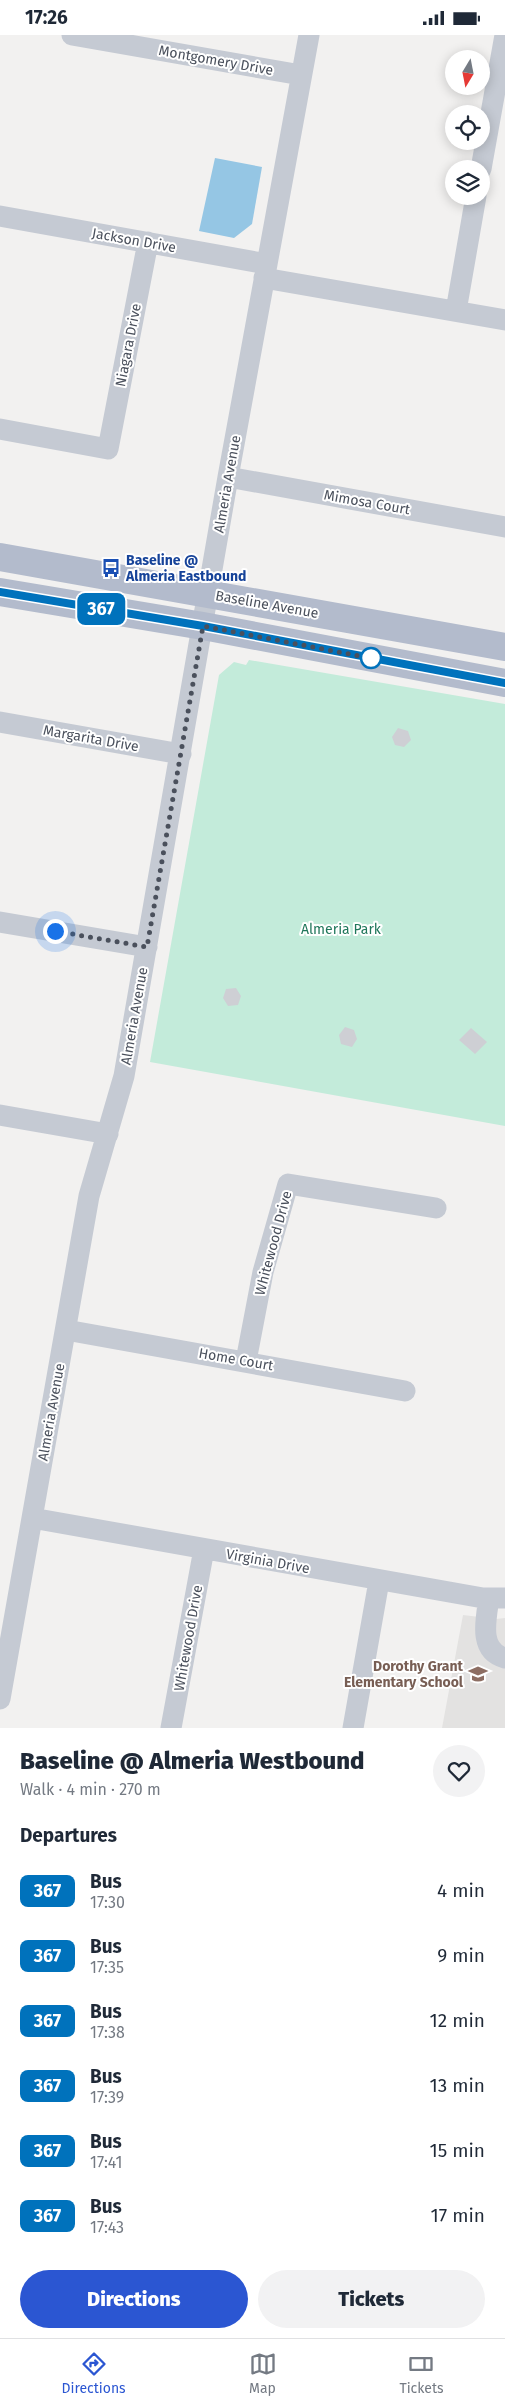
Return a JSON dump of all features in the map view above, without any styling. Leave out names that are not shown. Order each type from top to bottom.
[{"type":"main road","name":"Baseline Avenue","points":[[0,557],[505,647]]},
{"type":"main road","points":[[0,592],[203,626],[505,683]]},
{"type":"street","name":"Montgomery Drive","points":[[72,35],[122,39],[301,75]]},
{"type":"street","name":"Almeria Avenue","points":[[0,1699],[4,1659],[32,1518],[89,1196],[124,1076],[228,477],[309,35]]},
{"type":"street","points":[[483,160],[505,35]]},
{"type":"street","points":[[456,311],[474,205]]},
{"type":"street","name":"Jackson Drive","points":[[0,216],[148,242],[266,271],[505,320]]},
{"type":"street","name":"Niagara Drive","points":[[0,429],[108,449],[148,242]]},
{"type":"street","name":"Mimosa Court","points":[[228,477],[505,527]]},
{"type":"street","name":"Margarita Drive","points":[[0,723],[181,754]]},
{"type":"street","points":[[0,922],[147,947]]},
{"type":"street","points":[[0,1115],[108,1134]]},
{"type":"street","name":"Whitewood Drive","points":[[246,1361],[263,1272],[288,1184],[436,1208]]},
{"type":"street","name":"Home Court","points":[[66,1330],[405,1391]]},
{"type":"street","name":"Virginia Drive","points":[[32,1518],[379,1581],[497,1598]]},
{"type":"street","name":"Whitewood Drive","points":[[171,1728],[204,1549]]},
{"type":"street","points":[[353,1728],[379,1581]]},
{"type":"street","points":[[497,1598],[485,1631],[486,1641],[496,1654],[505,1658]]},
{"type":"shaded area","name":"Dorothy Grant Elementary School","points":[[463,1615],[496,1619],[505,1618],[505,1728],[442,1728]]},
{"type":"green space","name":"Almeria Park","points":[[249,660],[505,704],[505,1126],[150,1062],[219,675],[234,662],[246,665]]},
{"type":"water","points":[[215,158],[262,167],[252,224],[234,238],[199,231]]},
{"type":"building","points":[[398,728],[408,731],[411,740],[404,747],[395,745],[392,737]]},
{"type":"building","points":[[236,988],[241,996],[238,1005],[228,1006],[223,998],[226,989]]},
{"type":"building","points":[[345,1027],[354,1030],[357,1039],[352,1047],[341,1044],[339,1035]]},
{"type":"building","points":[[471,1028],[487,1042],[475,1054],[459,1040]]},
{"type":"bus line","name":"367","points":[[0,592],[203,626],[505,683]]},
{"type":"place","name":"Baseline @ Almeria Eastbound","points":[[111,568]]},
{"type":"place","name":"Dorothy Grant Elementary School","points":[[478,1674]]},
{"type":"route","points":[[55,931],[147,947],[203,626],[375,659],[371,658]]}]
